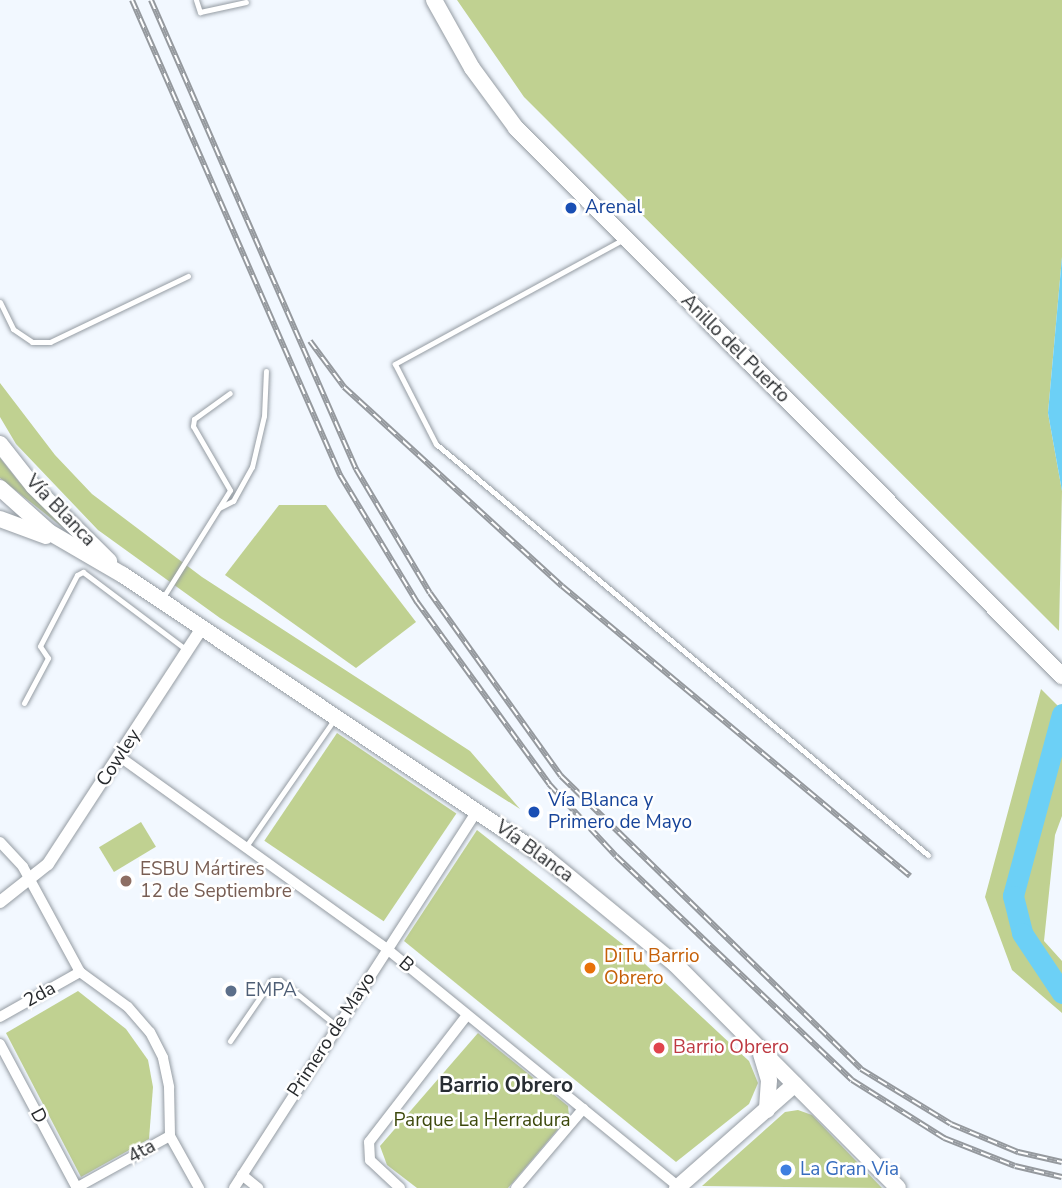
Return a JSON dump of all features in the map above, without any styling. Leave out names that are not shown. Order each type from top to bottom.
[{"type":"main road","name":"Anillo del Puerto","points":[[434,0],[472,68],[516,128],[1056,670]]},
{"type":"main road","name":"Vía Blanca","points":[[4,451],[123,575]]},
{"type":"main road","name":"Vía Blanca","points":[[0,488],[68,545],[123,575],[336,717],[476,812],[609,909],[751,1039],[898,1188]]},
{"type":"main road","points":[[0,519],[68,545]]},
{"type":"main road","points":[[751,1039],[767,1069],[767,1110]]},
{"type":"main road","points":[[679,1188],[795,1084]]},
{"type":"street","name":"Cowley","points":[[0,902],[31,882],[48,864],[201,629]]},
{"type":"street","name":"B","points":[[120,757],[247,845],[387,949],[679,1188]]},
{"type":"street","name":"Primero de Mayo","points":[[234,1188],[476,812]]},
{"type":"street","points":[[0,842],[31,882],[80,972],[128,1007],[150,1032],[163,1058],[169,1087],[170,1136],[199,1188]]},
{"type":"street","name":"2da","points":[[0,1017],[80,972]]},
{"type":"street","points":[[400,1188],[370,1160],[369,1142],[467,1015]]},
{"type":"street","name":"D","points":[[0,1044],[76,1188]]},
{"type":"street","points":[[516,1188],[583,1109]]},
{"type":"street","name":"4ta","points":[[76,1188],[170,1136]]},
{"type":"street","points":[[242,1175],[258,1188]]},
{"type":"lane","points":[[196,0],[200,12],[246,2]]},
{"type":"lane","points":[[624,239],[395,364],[436,444],[928,855]]},
{"type":"lane","points":[[0,302],[13,329],[32,342],[50,342],[188,276]]},
{"type":"lane","points":[[219,508],[233,501],[252,467],[264,416],[266,371]]},
{"type":"lane","points":[[160,602],[219,508],[229,484],[194,426],[194,419],[230,393]]},
{"type":"lane","points":[[24,703],[48,658],[40,646],[77,575],[83,572],[188,651]]},
{"type":"lane","points":[[247,845],[336,717]]},
{"type":"lane","points":[[230,1041],[272,980],[280,981],[338,1027]]},
{"type":"green space","points":[[457,0],[1062,0],[1062,257],[1048,413],[1062,491],[1059,631],[524,97]]},
{"type":"green space","points":[[0,383],[55,455],[92,494],[202,577],[470,751],[520,809],[220,618],[98,530],[16,444],[0,417]]},
{"type":"green space","points":[[0,458],[19,482],[85,545],[0,478]]},
{"type":"green space","points":[[279,505],[326,505],[416,622],[356,668],[225,575]]},
{"type":"green space","points":[[1041,689],[1062,710],[1062,816],[1055,835],[1044,941],[1062,961],[1062,1013],[1012,970],[985,897]]},
{"type":"green space","points":[[337,733],[456,814],[384,921],[264,841]]},
{"type":"green space","points":[[141,822],[156,847],[114,872],[99,847]]},
{"type":"green space","points":[[477,830],[630,950],[749,1061],[758,1083],[749,1104],[676,1162],[404,941]]},
{"type":"green space","points":[[78,991],[126,1029],[148,1060],[153,1087],[149,1139],[81,1177],[6,1033]]},
{"type":"green space","name":"Parque La Herradura","points":[[478,1033],[568,1106],[569,1116],[508,1188],[417,1188],[387,1165],[380,1146]]},
{"type":"green space","points":[[798,1110],[812,1115],[882,1188],[702,1186],[785,1112]]},
{"type":"water","points":[[1062,257],[1062,491],[1048,413]]},
{"type":"waterway","points":[[1062,714],[1013,896],[1022,933],[1062,993]]},
{"type":"railway","points":[[132,0],[340,475],[417,602],[549,784],[616,856],[852,1080],[944,1138],[1015,1166],[1062,1177]]},
{"type":"railway","points":[[151,0],[356,469],[430,593],[561,776],[861,1069],[951,1124],[1018,1152],[1062,1162]]},
{"type":"railway","points":[[310,341],[344,387],[562,586],[910,876]]},
{"type":"place","name":"Arenal","points":[[571,208]]},
{"type":"place","name":"Vía Blanca y Primero de Mayo","points":[[534,812]]},
{"type":"place","name":"ESBU Mártires 12 de Septiembre","points":[[126,881]]},
{"type":"place","name":"DiTu Barrio Obrero","points":[[590,968]]},
{"type":"place","name":"EMPA","points":[[231,991]]},
{"type":"place","name":"Barrio Obrero","points":[[659,1048]]},
{"type":"place","name":"La Gran Via","points":[[786,1170]]},
{"type":"district","name":"Barrio Obrero","points":[[506,1085]]}]
